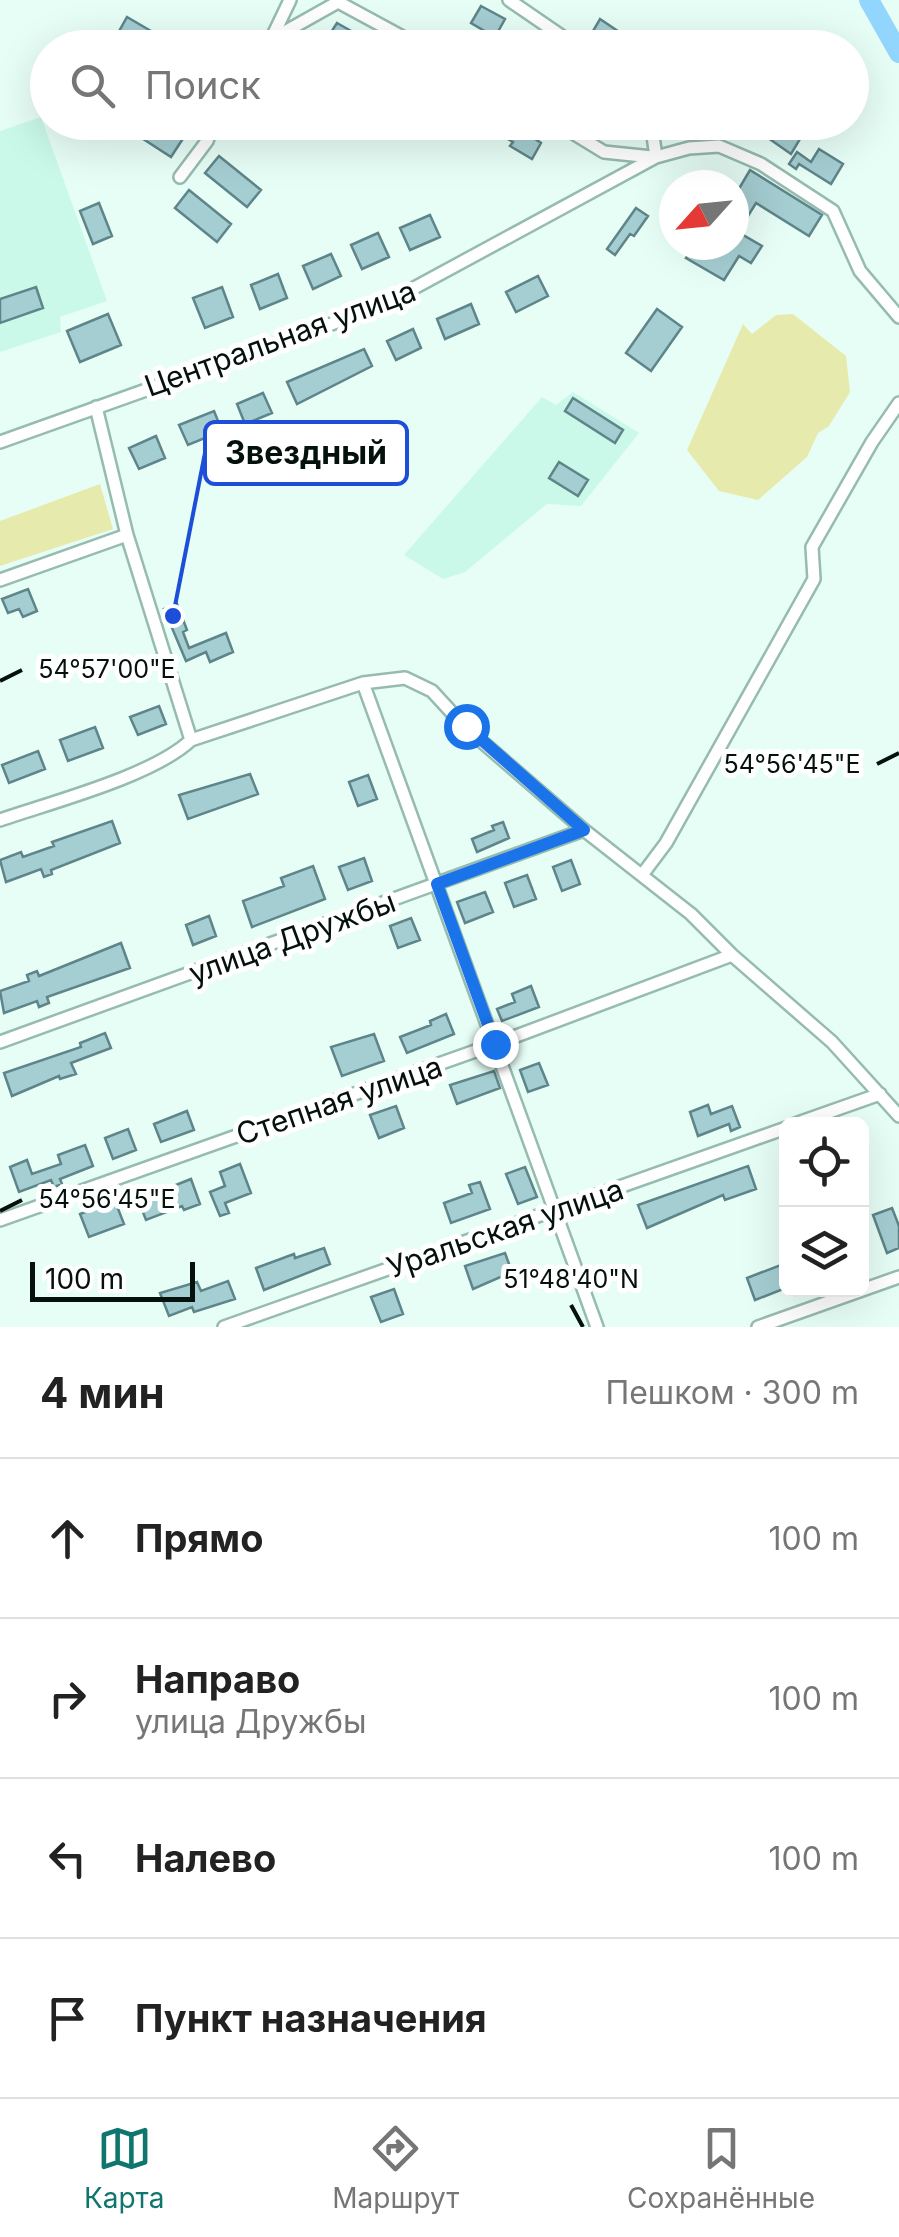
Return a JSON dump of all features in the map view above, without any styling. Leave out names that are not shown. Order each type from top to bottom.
[{"type":"street","points":[[276,30],[290,0]]},
{"type":"street","points":[[509,0],[553,30]]},
{"type":"street","points":[[288,30],[324,3],[338,2],[391,30]]},
{"type":"street","points":[[180,177],[207,140]]},
{"type":"street","points":[[584,140],[604,152],[656,157],[690,148],[719,146],[762,164],[833,211],[860,272],[899,317]]},
{"type":"street","points":[[653,140],[656,157]]},
{"type":"street","name":"Центральная улица","points":[[0,442],[379,307],[656,157]]},
{"type":"street","points":[[642,876],[666,843],[814,578],[812,548],[872,442],[899,403]]},
{"type":"street","points":[[96,407],[126,535],[190,740]]},
{"type":"street","points":[[0,580],[126,535]]},
{"type":"street","points":[[0,820],[151,766],[177,753],[190,740],[363,683],[405,678],[432,691],[584,830],[691,914],[832,1042],[899,1116]]},
{"type":"street","points":[[363,683],[597,1327]]},
{"type":"street","name":"улица Дружбы","points":[[0,1042],[584,830]]},
{"type":"street","name":"Степная улица","points":[[0,1220],[495,1044],[732,955]]},
{"type":"street","points":[[815,1117],[880,1094]]},
{"type":"street","name":"Уральская улица","points":[[224,1327],[779,1130]]},
{"type":"street","points":[[758,1327],[899,1276]]},
{"type":"shaded area","points":[[30,121],[30,140],[49,140],[107,301],[60,317],[61,332],[0,352],[0,131]]},
{"type":"shaded area","points":[[573,392],[639,433],[581,506],[547,504],[465,572],[443,579],[404,555],[542,397],[556,405]]},
{"type":"green space","points":[[793,314],[846,356],[850,392],[829,426],[818,433],[807,457],[758,500],[719,491],[687,450],[743,324],[752,334],[776,315]]},
{"type":"green space","points":[[100,484],[113,529],[0,566],[0,521]]},
{"type":"building","points":[[481,6],[505,19],[499,30],[483,30],[471,23]]},
{"type":"building","points":[[127,17],[149,30],[120,30]]},
{"type":"building","points":[[600,19],[616,30],[594,30]]},
{"type":"building","points":[[145,140],[182,140],[171,157]]},
{"type":"building","points":[[510,140],[541,143],[532,159],[510,146],[513,142]]},
{"type":"building","points":[[771,140],[799,140],[791,154]]},
{"type":"building","points":[[819,149],[843,164],[831,184],[799,164],[796,169],[789,164],[797,152],[811,162]]},
{"type":"building","points":[[219,156],[261,190],[247,207],[205,173]]},
{"type":"building","points":[[749,172],[822,215],[809,236],[756,203],[749,214]]},
{"type":"building","points":[[189,190],[231,224],[217,242],[175,208]]},
{"type":"building","points":[[99,203],[112,236],[93,244],[80,211]]},
{"type":"building","points":[[636,208],[648,216],[615,255],[607,249]]},
{"type":"building","points":[[430,215],[440,237],[410,250],[400,228]]},
{"type":"building","points":[[378,233],[389,257],[362,269],[351,245]]},
{"type":"building","points":[[749,238],[762,246],[751,263],[746,260],[749,260]]},
{"type":"building","points":[[331,254],[341,276],[313,289],[303,266]]},
{"type":"building","points":[[689,260],[736,260],[724,280]]},
{"type":"building","points":[[278,274],[287,298],[260,309],[251,285]]},
{"type":"building","points":[[538,276],[548,296],[516,312],[506,292]]},
{"type":"building","points":[[36,287],[43,308],[0,323],[0,299]]},
{"type":"building","points":[[222,287],[233,317],[205,328],[193,298]]},
{"type":"building","points":[[471,304],[479,324],[445,339],[437,319]]},
{"type":"building","points":[[657,309],[682,327],[651,371],[626,353]]},
{"type":"building","points":[[108,314],[121,345],[80,362],[67,331]]},
{"type":"building","points":[[413,329],[421,348],[396,360],[387,341]]},
{"type":"building","points":[[364,349],[372,366],[297,404],[287,382]]},
{"type":"building","points":[[263,393],[272,413],[245,424],[237,404]]},
{"type":"building","points":[[573,398],[623,430],[615,443],[565,411]]},
{"type":"building","points":[[214,411],[222,431],[188,445],[179,425]]},
{"type":"building","points":[[156,436],[165,458],[139,469],[129,448]]},
{"type":"building","points":[[559,462],[588,480],[578,496],[549,478]]},
{"type":"building","points":[[28,589],[37,611],[23,617],[19,609],[8,613],[2,599]]},
{"type":"building","points":[[177,604],[189,648],[226,633],[233,652],[210,662],[206,652],[186,661],[164,609]]},
{"type":"building","points":[[159,706],[166,724],[138,735],[130,717]]},
{"type":"building","points":[[95,727],[103,748],[68,761],[60,740]]},
{"type":"building","points":[[38,751],[45,769],[9,783],[2,765]]},
{"type":"building","points":[[250,774],[258,794],[188,819],[179,795]]},
{"type":"building","points":[[368,775],[377,799],[358,806],[349,782]]},
{"type":"building","points":[[112,821],[120,843],[51,870],[52,874],[44,877],[41,869],[6,882],[0,860],[21,852],[23,857],[54,846],[52,842]]},
{"type":"building","points":[[503,822],[509,838],[477,852],[472,839]]},
{"type":"building","points":[[364,858],[372,881],[348,890],[339,867]]},
{"type":"building","points":[[571,860],[580,884],[562,891],[553,867]]},
{"type":"building","points":[[313,866],[325,899],[252,927],[243,901],[284,886],[281,878]]},
{"type":"building","points":[[527,875],[536,899],[514,907],[505,883]]},
{"type":"building","points":[[485,892],[493,912],[465,923],[457,902]]},
{"type":"building","points":[[209,916],[216,936],[193,945],[186,925]]},
{"type":"building","points":[[411,918],[420,940],[398,948],[390,926]]},
{"type":"building","points":[[121,943],[130,968],[47,997],[49,1003],[39,1007],[37,1001],[4,1013],[0,991],[29,981],[27,975],[37,971],[39,976]]},
{"type":"building","points":[[531,986],[539,1007],[502,1021],[497,1009],[515,1002],[512,994]]},
{"type":"building","points":[[446,1014],[454,1034],[407,1053],[400,1037],[431,1025],[430,1021]]},
{"type":"building","points":[[105,1033],[111,1048],[71,1063],[76,1074],[60,1079],[59,1076],[12,1096],[4,1073],[81,1047],[80,1043]]},
{"type":"building","points":[[374,1034],[384,1061],[342,1076],[331,1047]]},
{"type":"building","points":[[539,1063],[548,1085],[528,1092],[520,1070]]},
{"type":"building","points":[[494,1071],[500,1088],[457,1104],[450,1085]]},
{"type":"building","points":[[708,1105],[711,1114],[732,1106],[740,1127],[731,1131],[729,1124],[698,1136],[690,1112]]},
{"type":"building","points":[[396,1106],[404,1128],[379,1138],[370,1115]]},
{"type":"building","points":[[187,1111],[194,1130],[161,1142],[154,1124]]},
{"type":"building","points":[[128,1129],[136,1150],[113,1159],[105,1138]]},
{"type":"building","points":[[85,1145],[93,1166],[60,1179],[62,1184],[54,1187],[51,1180],[19,1192],[10,1167],[27,1160],[32,1174],[61,1164],[58,1155]]},
{"type":"building","points":[[240,1164],[251,1193],[225,1203],[229,1213],[220,1216],[210,1192],[225,1186],[220,1172]]},
{"type":"building","points":[[748,1166],[756,1189],[725,1200],[723,1195],[647,1228],[638,1205]]},
{"type":"building","points":[[525,1167],[537,1197],[518,1204],[506,1174]]},
{"type":"building","points":[[191,1179],[200,1204],[184,1210],[182,1206],[146,1220],[138,1200]]},
{"type":"building","points":[[480,1182],[490,1209],[451,1223],[444,1203],[472,1193],[469,1185]]},
{"type":"building","points":[[115,1201],[124,1224],[89,1237],[80,1214]]},
{"type":"building","points":[[892,1208],[899,1226],[899,1248],[887,1253],[873,1215]]},
{"type":"building","points":[[324,1248],[330,1264],[264,1290],[256,1268]]},
{"type":"building","points":[[505,1253],[512,1272],[473,1289],[465,1266]]},
{"type":"building","points":[[779,1266],[779,1291],[755,1300],[747,1278]]},
{"type":"building","points":[[228,1281],[235,1299],[194,1312],[192,1307],[169,1316],[160,1293],[197,1282],[201,1291]]},
{"type":"building","points":[[394,1289],[403,1314],[381,1322],[371,1297]]},
{"type":"waterway","points":[[869,0],[899,53]]},
{"type":"place","name":"Звездный","points":[[173,616]]},
{"type":"route","points":[[466,726],[584,830],[437,884],[495,1044]]}]
